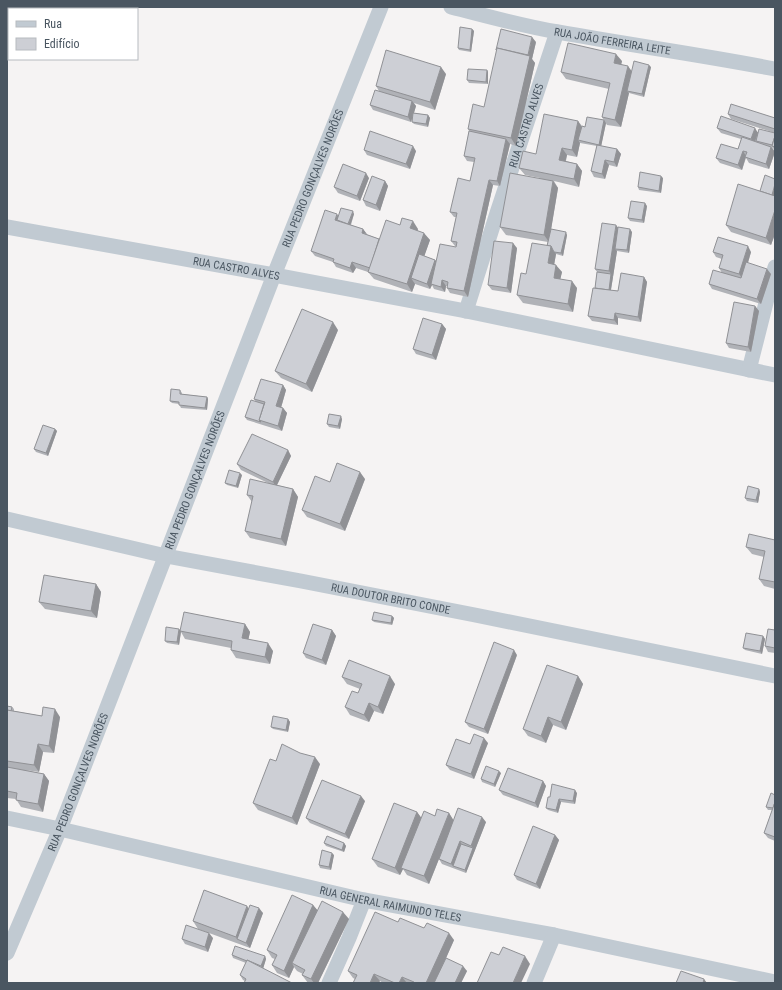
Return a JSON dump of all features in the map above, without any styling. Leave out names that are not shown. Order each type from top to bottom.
[{"type":"street","name":"RUA PEDRO GONÇALVES NORÕES","points":[[7,953],[60,829],[274,275],[381,7]]},
{"type":"street","name":"RUA JOÃO FERREIRA LEITE","points":[[451,7],[557,32],[775,69]]},
{"type":"street","name":"RUA CASTRO ALVES","points":[[466,311],[557,32]]},
{"type":"street","name":"RUA CASTRO ALVES","points":[[7,227],[466,311],[775,375]]},
{"type":"street","points":[[749,370],[775,267]]},
{"type":"street","name":"RUA DOUTOR BRITO CONDE","points":[[7,519],[166,556],[475,615],[775,676]]},
{"type":"street","name":"RUA GENERAL RAIMUNDO TELES","points":[[7,818],[364,900],[554,935],[775,982]]},
{"type":"street","points":[[329,983],[364,900]]},
{"type":"street","points":[[534,983],[554,935]]},
{"type":"building","points":[[460,27],[472,29],[470,50],[458,48]]},
{"type":"building","points":[[501,29],[532,37],[528,55],[497,48],[496,50]]},
{"type":"building","points":[[568,43],[616,54],[614,63],[628,66],[615,120],[602,117],[610,83],[561,72]]},
{"type":"building","points":[[497,48],[530,56],[511,138],[468,129],[473,104],[484,107]]},
{"type":"building","points":[[386,50],[441,67],[430,102],[376,86]]},
{"type":"building","points":[[634,61],[649,65],[642,94],[627,91]]},
{"type":"building","points":[[468,69],[487,70],[486,82],[467,80]]},
{"type":"building","points":[[375,90],[412,101],[408,117],[370,105]]},
{"type":"building","points":[[731,104],[775,118],[775,129],[728,114]]},
{"type":"building","points":[[413,113],[428,115],[426,124],[412,122]]},
{"type":"building","points":[[544,114],[578,121],[572,150],[562,148],[559,160],[577,164],[574,179],[519,168],[523,151],[536,154]]},
{"type":"building","points":[[721,116],[755,128],[751,139],[717,128]]},
{"type":"building","points":[[587,117],[604,120],[599,145],[578,140],[582,126],[585,127]]},
{"type":"building","points":[[759,129],[775,133],[772,145],[756,141]]},
{"type":"building","points":[[370,131],[413,146],[406,164],[364,150]]},
{"type":"building","points":[[469,131],[506,139],[497,181],[489,180],[464,291],[447,288],[448,282],[442,280],[441,287],[431,284],[440,244],[456,247],[457,242],[451,241],[457,213],[450,212],[458,178],[470,181],[475,158],[464,156]]},
{"type":"building","points":[[775,136],[775,147],[772,146]]},
{"type":"building","points":[[742,137],[771,147],[766,164],[745,157],[747,152],[743,151],[738,165],[716,158],[721,144],[738,149]]},
{"type":"building","points":[[597,145],[617,149],[614,162],[605,160],[602,174],[591,171]]},
{"type":"building","points":[[343,164],[366,173],[357,196],[334,187]]},
{"type":"building","points":[[640,172],[661,176],[659,191],[638,187]]},
{"type":"building","points":[[510,173],[553,181],[544,235],[500,227]]},
{"type":"building","points":[[765,175],[775,179],[772,195],[760,191]]},
{"type":"building","points":[[372,176],[385,181],[376,205],[363,200]]},
{"type":"building","points":[[738,184],[775,196],[775,210],[766,238],[726,225]]},
{"type":"building","points":[[631,201],[645,203],[642,220],[628,218]]},
{"type":"building","points":[[341,208],[353,211],[348,224],[337,220]]},
{"type":"building","points":[[325,210],[337,214],[335,220],[363,229],[362,233],[379,239],[370,268],[352,262],[350,268],[333,262],[334,259],[311,251]]},
{"type":"building","points":[[402,218],[413,221],[410,228],[424,233],[407,284],[368,272],[386,220],[400,225]]},
{"type":"building","points":[[602,223],[616,225],[609,271],[595,269]]},
{"type":"building","points":[[618,227],[630,229],[627,250],[615,249]]},
{"type":"building","points":[[551,229],[566,232],[561,253],[554,252],[551,246],[547,246]]},
{"type":"building","points":[[718,237],[748,246],[739,274],[719,268],[723,255],[713,252]]},
{"type":"building","points":[[494,241],[513,243],[507,288],[488,285]]},
{"type":"building","points":[[532,243],[551,246],[548,263],[556,265],[554,278],[572,281],[568,304],[517,295],[521,273],[526,274]]},
{"type":"building","points":[[419,254],[435,260],[427,284],[411,278]]},
{"type":"building","points":[[746,262],[767,269],[757,299],[709,284],[713,270],[741,278]]},
{"type":"building","points":[[597,272],[611,274],[609,290],[595,288]]},
{"type":"building","points":[[621,273],[644,277],[638,317],[615,313],[614,320],[588,316],[593,288],[618,291]]},
{"type":"building","points":[[734,302],[755,306],[748,347],[726,343]]},
{"type":"building","points":[[302,309],[333,322],[306,384],[275,371]]},
{"type":"building","points":[[423,318],[442,324],[432,355],[413,349]]},
{"type":"building","points":[[261,379],[283,385],[276,406],[283,408],[278,426],[259,420],[265,402],[254,399]]},
{"type":"building","points":[[171,389],[180,390],[180,394],[207,397],[205,408],[179,405],[179,402],[170,401]]},
{"type":"building","points":[[251,400],[264,404],[259,420],[261,422],[245,417]]},
{"type":"building","points":[[329,414],[341,416],[338,426],[327,424]]},
{"type":"building","points":[[43,425],[55,429],[46,453],[34,449]]},
{"type":"building","points":[[252,434],[288,450],[273,482],[237,464]]},
{"type":"building","points":[[337,463],[360,472],[340,524],[302,510],[315,476],[330,482]]},
{"type":"building","points":[[229,470],[240,473],[236,486],[225,483]]},
{"type":"building","points":[[250,479],[293,489],[281,539],[245,531],[253,496],[247,495]]},
{"type":"building","points":[[748,486],[759,489],[756,500],[745,498]]},
{"type":"building","points":[[749,534],[775,540],[775,582],[759,579],[765,551],[746,547]]},
{"type":"building","points":[[44,575],[96,584],[91,611],[39,602]]},
{"type":"building","points":[[184,612],[245,624],[242,638],[268,643],[265,657],[231,650],[232,641],[180,631]]},
{"type":"building","points":[[374,612],[392,616],[391,623],[372,620]]},
{"type":"building","points":[[313,624],[332,630],[322,660],[303,653]]},
{"type":"building","points":[[166,627],[179,629],[177,642],[165,641]]},
{"type":"building","points":[[768,629],[775,630],[775,648],[765,646]]},
{"type":"building","points":[[746,633],[763,636],[760,651],[743,648]]},
{"type":"building","points":[[494,642],[514,650],[484,729],[465,722]]},
{"type":"building","points":[[349,660],[390,676],[378,707],[369,703],[364,715],[345,707],[352,691],[358,693],[362,684],[342,677]]},
{"type":"building","points":[[547,665],[578,676],[561,722],[548,717],[541,736],[523,729]]},
{"type":"building","points":[[7,706],[12,707],[11,711],[7,710]]},
{"type":"building","points":[[43,707],[55,709],[49,746],[38,744],[34,765],[7,761],[7,710],[42,716]]},
{"type":"building","points":[[273,716],[288,719],[286,730],[271,727]]},
{"type":"building","points":[[474,734],[484,738],[471,774],[446,765],[456,739],[470,744]]},
{"type":"building","points":[[282,744],[300,753],[315,757],[292,818],[253,803],[270,759],[276,761]]},
{"type":"building","points":[[486,766],[499,771],[494,784],[481,779]]},
{"type":"building","points":[[7,767],[44,774],[38,804],[16,800],[17,793],[7,791]]},
{"type":"building","points":[[508,768],[543,781],[535,803],[499,790]]},
{"type":"building","points":[[322,780],[361,796],[345,834],[306,818]]},
{"type":"building","points":[[552,784],[575,790],[573,801],[559,799],[556,810],[546,808],[548,797],[550,797]]},
{"type":"building","points":[[771,793],[775,795],[773,808],[766,807]]},
{"type":"building","points":[[775,802],[775,837],[764,833]]},
{"type":"building","points":[[394,803],[417,812],[395,868],[372,859]]},
{"type":"building","points":[[458,808],[482,817],[471,846],[460,841],[451,864],[439,859]]},
{"type":"building","points":[[437,809],[449,813],[424,876],[401,868],[424,811],[435,816]]},
{"type":"building","points":[[533,826],[555,835],[536,884],[514,875]]},
{"type":"building","points":[[327,836],[344,843],[342,850],[324,843]]},
{"type":"building","points":[[461,844],[473,848],[465,870],[453,866]]},
{"type":"building","points":[[322,850],[332,853],[329,867],[319,865]]},
{"type":"building","points":[[204,890],[247,906],[236,937],[193,921]]},
{"type":"building","points":[[292,895],[313,905],[284,971],[272,965],[277,955],[267,950]]},
{"type":"building","points":[[322,901],[343,912],[311,979],[302,975],[305,970],[292,963]]},
{"type":"building","points":[[250,905],[259,908],[246,943],[237,939]]},
{"type":"building","points":[[375,912],[398,922],[400,918],[424,928],[427,923],[449,933],[426,983],[413,983],[414,982],[402,977],[399,983],[395,983],[374,974],[370,983],[353,983],[357,975],[348,971]]},
{"type":"building","points":[[186,925],[209,933],[205,947],[182,939]]},
{"type":"building","points":[[235,946],[265,956],[261,966],[232,955]]},
{"type":"building","points":[[503,947],[525,956],[513,983],[477,983],[491,952],[499,955]]},
{"type":"building","points":[[446,958],[463,966],[455,983],[434,983]]},
{"type":"building","points":[[247,960],[292,983],[244,983],[246,979],[240,975]]},
{"type":"building","points":[[681,971],[704,979],[703,983],[676,983]]}]
